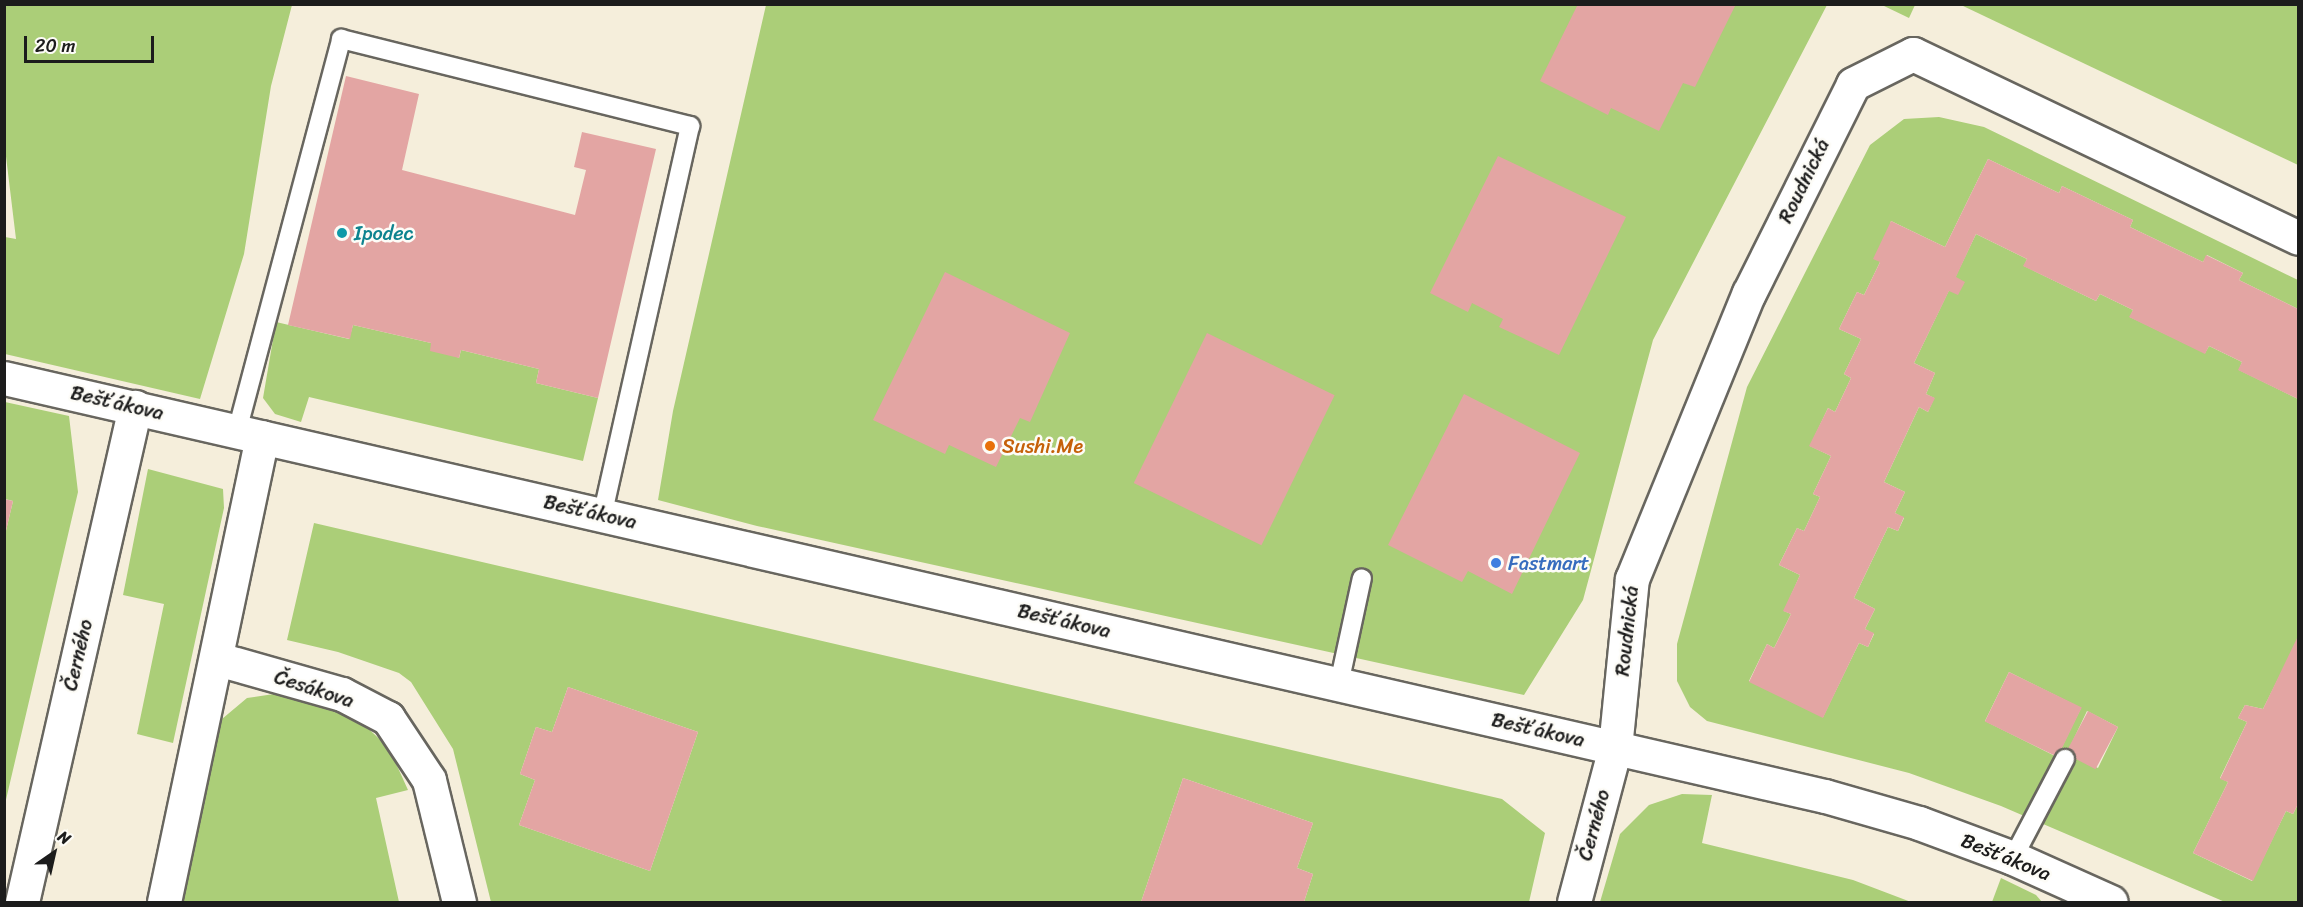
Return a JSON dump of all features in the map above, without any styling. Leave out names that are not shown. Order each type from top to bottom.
[{"type":"street","name":"Roudnická","points":[[1615,748],[1632,579],[1749,293],[1852,84],[1913,54],[2298,238]]},
{"type":"street","name":"Bešťákova","points":[[4,378],[1825,796],[1919,823],[2013,858],[2111,903]]},
{"type":"street","name":"Černého","points":[[22,903],[135,407]]},
{"type":"street","points":[[164,903],[218,659],[249,434]]},
{"type":"street","name":"Česákova","points":[[218,659],[342,694],[388,718],[429,780],[459,903]]},
{"type":"street","name":"Černého","points":[[1574,903],[1615,748]]},
{"type":"lane","points":[[249,434],[341,39],[690,126],[602,515]]},
{"type":"lane","points":[[1339,684],[1362,578]]},
{"type":"lane","points":[[2013,858],[2065,759]]},
{"type":"green space","points":[[5,4],[292,5],[271,86],[244,254],[200,399],[5,354],[5,237],[16,239],[4,140]]},
{"type":"green space","points":[[766,5],[1827,5],[1653,340],[1583,600],[1524,695],[757,526],[658,500],[673,411]]},
{"type":"green space","points":[[1882,5],[1915,5],[1909,18]]},
{"type":"green space","points":[[1961,5],[2298,5],[2298,165]]},
{"type":"green space","points":[[1939,117],[1984,127],[2298,280],[2298,309],[2239,280],[2243,273],[2207,255],[2203,262],[2130,227],[2133,220],[2062,186],[2059,193],[1988,159],[1945,247],[1891,221],[1880,262],[1864,295],[1857,292],[1839,329],[1861,339],[1844,374],[1851,378],[1835,412],[1828,408],[1810,446],[1831,456],[1813,494],[1820,497],[1804,531],[1797,528],[1779,565],[1800,575],[1784,611],[1791,614],[1774,648],[1767,644],[1749,681],[1823,717],[1859,643],[1868,647],[1874,634],[1865,629],[1875,609],[1854,598],[1888,527],[1898,531],[1904,518],[1895,513],[1905,492],[1884,482],[1919,407],[1928,412],[1934,398],[1926,394],[1935,373],[1914,363],[1976,234],[2027,259],[2024,266],[2096,301],[2100,294],[2133,310],[2130,317],[2205,353],[2209,346],[2242,362],[2239,370],[2298,399],[2298,639],[2263,709],[2245,705],[2238,718],[2247,722],[2220,778],[2228,782],[2193,853],[2252,881],[2286,811],[2293,814],[2298,804],[2298,902],[2225,902],[2001,806],[1909,773],[1707,721],[1690,707],[1677,681],[1677,644],[1747,387],[1870,145],[1904,119]],"holes":[[[2009,672],[2081,708],[2057,757],[1985,721]],[[2087,711],[2118,727],[2098,768],[2067,753]]]},
{"type":"green space","points":[[276,322],[349,339],[353,325],[431,343],[459,358],[461,350],[539,369],[536,383],[598,398],[583,461],[309,397],[301,422],[275,414],[263,398]]},
{"type":"green space","points":[[5,402],[69,416],[78,492],[5,804],[4,539],[13,501],[5,499]]},
{"type":"green space","points":[[148,469],[223,489],[224,508],[173,743],[137,734],[164,604],[123,595]]},
{"type":"green space","points":[[314,523],[1502,799],[1545,833],[1529,902],[1304,902],[1313,874],[1297,868],[1313,823],[1183,778],[1141,902],[491,902],[453,749],[411,682],[399,673],[338,652],[287,640]],"holes":[[[568,687],[698,732],[650,871],[519,825],[535,780],[520,774],[536,727],[552,732]]]},
{"type":"green space","points":[[274,694],[332,707],[358,719],[389,748],[408,790],[376,798],[399,902],[178,902],[222,719],[247,698]]},
{"type":"green space","points":[[1682,794],[1712,795],[1702,843],[1853,880],[1911,902],[1600,902],[1620,834],[1649,805]]},
{"type":"green space","points":[[2001,878],[2036,895],[2042,902],[1992,902]]},
{"type":"building","points":[[1578,4],[1736,4],[1695,87],[1683,83],[1659,131],[1611,108],[1608,115],[1540,81]]},
{"type":"building","name":"Ipodec","points":[[346,76],[419,94],[402,170],[575,215],[586,170],[574,167],[582,132],[656,149],[598,398],[536,383],[539,369],[461,350],[459,358],[430,351],[431,343],[353,325],[350,339],[288,325]]},
{"type":"building","points":[[1498,156],[1626,217],[1559,355],[1499,327],[1503,319],[1472,303],[1468,312],[1430,293]]},
{"type":"building","points":[[1988,159],[2059,193],[2062,186],[2133,220],[2130,227],[2203,262],[2206,255],[2243,273],[2239,280],[2298,309],[2298,399],[2238,370],[2242,362],[2209,346],[2205,354],[2129,317],[2133,310],[2100,294],[2096,301],[2023,266],[2027,259],[1976,234],[1956,277],[1965,282],[1958,295],[1949,291],[1914,363],[1935,373],[1926,394],[1935,398],[1928,412],[1919,407],[1884,482],[1905,492],[1895,513],[1904,517],[1898,531],[1888,527],[1854,598],[1875,609],[1865,629],[1874,633],[1868,647],[1859,643],[1823,718],[1749,682],[1767,644],[1774,648],[1791,614],[1783,611],[1800,575],[1779,565],[1797,528],[1804,531],[1820,497],[1813,494],[1831,456],[1809,446],[1828,408],[1835,412],[1851,378],[1844,374],[1861,339],[1839,329],[1857,292],[1864,295],[1880,262],[1873,259],[1891,221],[1945,247]]},
{"type":"building","points":[[945,272],[1070,333],[1030,422],[1020,418],[996,467],[949,445],[945,454],[873,420]]},
{"type":"building","points":[[1207,333],[1335,395],[1261,545],[1134,483]]},
{"type":"building","points":[[1464,394],[1580,453],[1512,594],[1468,571],[1462,582],[1388,545]]},
{"type":"building","points":[[4,499],[13,501],[5,535],[4,535]]},
{"type":"building","points":[[2298,636],[2298,804],[2293,814],[2286,811],[2253,881],[2193,853],[2228,782],[2220,779],[2247,722],[2238,718],[2245,705],[2263,709]]},
{"type":"building","points":[[2009,672],[2082,708],[2058,757],[1985,721]]},
{"type":"building","points":[[568,687],[698,732],[650,871],[519,825],[535,780],[520,774],[536,727],[552,732]]},
{"type":"building","points":[[2088,711],[2118,727],[2095,769],[2065,753]]},
{"type":"building","points":[[1183,778],[1313,823],[1297,868],[1313,874],[1304,902],[1141,902]]},
{"type":"place","name":"Ipodec","points":[[342,233]]},
{"type":"place","name":"Sushi.Me","points":[[990,446]]},
{"type":"place","name":"Fastmart","points":[[1496,563]]}]
